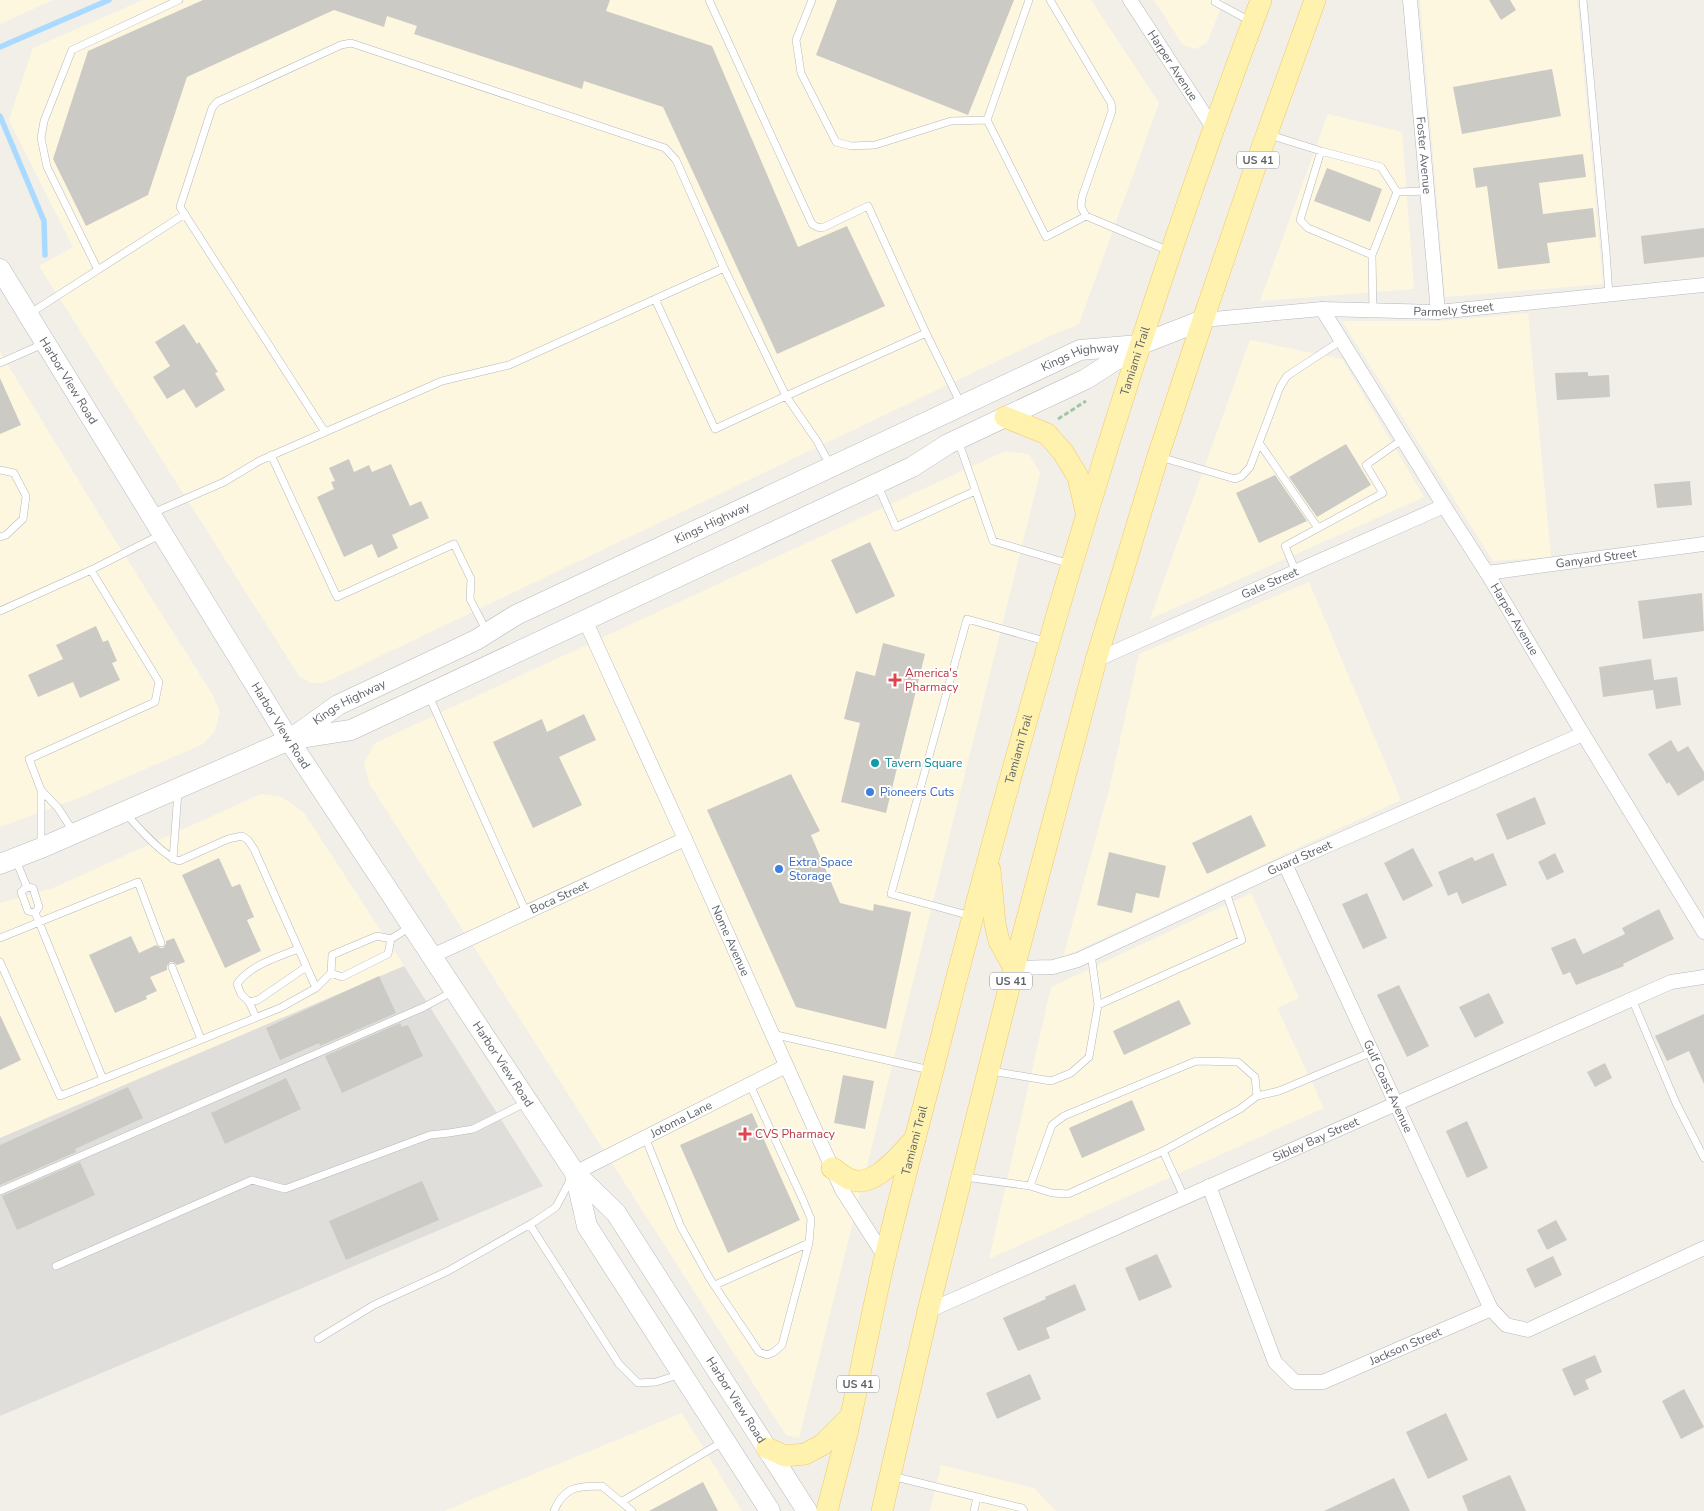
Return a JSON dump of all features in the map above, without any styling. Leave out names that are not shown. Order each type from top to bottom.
[{"type":"main road","name":"Tamiami Trail","points":[[827,1511],[851,1416],[885,1257],[915,1139],[972,916],[1048,642],[1139,345],[1261,0]]},
{"type":"main road","name":"US 41","points":[[882,1511],[928,1310],[988,1070],[1096,660],[1158,456],[1203,320],[1267,134],[1316,0]]},
{"type":"main road","name":"Harbor View Road","points":[[0,269],[289,740],[575,1173],[616,1213],[807,1511]]},
{"type":"main road","points":[[1139,345],[1203,320]]},
{"type":"main road","name":"Kings Highway","points":[[8,861],[75,834],[289,740],[338,705],[476,640],[516,615],[1080,350],[1139,345]]},
{"type":"main road","name":"Kings Highway","points":[[289,740],[351,730],[912,467],[957,440],[1086,379],[1139,345]]},
{"type":"main road","points":[[1005,417],[1046,434],[1063,452],[1078,477],[1086,514]]},
{"type":"main road","points":[[831,468],[845,498]]},
{"type":"main road","points":[[989,857],[995,924],[1000,941],[1014,968]]},
{"type":"main road","points":[[832,1168],[849,1179],[865,1182],[878,1176],[915,1139]]},
{"type":"main road","name":"Harbor View Road","points":[[575,1173],[587,1226],[770,1511]]},
{"type":"main road","points":[[767,1448],[785,1456],[805,1454],[822,1445],[851,1416]]},
{"type":"street","name":"Harper Avenue","points":[[1130,0],[1214,129]]},
{"type":"street","name":"Foster Avenue","points":[[1410,0],[1438,312]]},
{"type":"street","name":"Parmely Street","points":[[1203,320],[1322,309],[1438,312],[1704,285]]},
{"type":"street","name":"Harper Avenue","points":[[1322,309],[1402,440],[1487,572],[1704,932]]},
{"type":"street","name":"Gale Street","points":[[1096,660],[1444,506]]},
{"type":"street","name":"Ganyard Street","points":[[1487,572],[1704,544]]},
{"type":"street","name":"Nome Avenue","points":[[585,620],[842,1190],[885,1257]]},
{"type":"street","name":"Guard Street","points":[[1014,968],[1053,967],[1078,960],[1285,864],[1583,734]]},
{"type":"street","name":"Boca Street","points":[[432,956],[685,839]]},
{"type":"street","name":"Gulf Coast Avenue","points":[[1285,864],[1491,1309]]},
{"type":"street","name":"Sibley Bay Street","points":[[928,1310],[1671,982],[1704,977]]},
{"type":"street","name":"Jotoma Lane","points":[[575,1173],[786,1066]]},
{"type":"street","name":"Jackson Street","points":[[1209,1186],[1275,1362],[1295,1382],[1323,1382],[1491,1309]]},
{"type":"street","points":[[1491,1309],[1506,1325],[1528,1330],[1704,1248]]},
{"type":"lane","points":[[98,270],[47,167],[41,138],[44,121],[72,50],[179,0]]},
{"type":"lane","points":[[709,0],[812,224],[817,228],[822,228],[868,206],[926,333],[962,406]]},
{"type":"lane","points":[[812,0],[796,40],[801,73],[836,142],[851,146],[875,146],[951,121],[986,120]]},
{"type":"lane","points":[[1029,0],[986,120],[1046,236],[1086,216]]},
{"type":"lane","points":[[1050,0],[1111,102],[1112,111],[1082,197],[1081,207],[1086,216],[1171,252]]},
{"type":"lane","points":[[1215,0],[1215,2],[1252,22]]},
{"type":"lane","points":[[1583,0],[1609,295]]},
{"type":"lane","points":[[325,432],[180,207],[212,108],[217,102],[341,45],[351,43],[665,148],[676,160],[724,268],[786,396],[817,441],[831,468]]},
{"type":"lane","points":[[1267,134],[1381,167],[1397,192]]},
{"type":"lane","points":[[1321,151],[1300,220],[1308,228],[1372,255]]},
{"type":"lane","points":[[1397,192],[1427,191]]},
{"type":"lane","points":[[1373,310],[1372,255],[1397,192]]},
{"type":"lane","points":[[28,315],[185,214]]},
{"type":"lane","points":[[151,514],[224,482],[271,455],[442,381],[508,365],[724,268]]},
{"type":"lane","points":[[655,299],[715,429],[926,333]]},
{"type":"lane","points":[[1158,456],[1235,479],[1242,476],[1250,467],[1280,387],[1287,376],[1342,340]]},
{"type":"lane","points":[[0,363],[45,342]]},
{"type":"lane","points":[[957,440],[993,541],[1071,565]]},
{"type":"lane","points":[[1296,572],[1285,546],[1383,493],[1366,465],[1402,440]]},
{"type":"lane","points":[[1260,444],[1318,528]]},
{"type":"lane","points":[[271,455],[337,597],[454,544],[470,579],[470,598],[488,633]]},
{"type":"lane","points":[[0,470],[14,473],[26,496],[23,519],[6,535],[0,536]]},
{"type":"lane","points":[[877,483],[896,527],[976,491]]},
{"type":"lane","points":[[0,611],[91,570],[163,534]]},
{"type":"lane","points":[[41,848],[41,790],[29,759],[155,702],[159,682],[91,570]]},
{"type":"lane","points":[[972,916],[891,894],[967,619],[1048,642]]},
{"type":"lane","points":[[428,694],[526,912]]},
{"type":"lane","points":[[173,859],[179,788]]},
{"type":"lane","points":[[41,790],[58,808],[75,834]]},
{"type":"lane","points":[[124,812],[149,839],[173,859],[179,860],[228,839],[242,836],[248,840],[254,849],[316,988]]},
{"type":"lane","points":[[8,861],[27,887],[33,888],[40,907],[35,913]]},
{"type":"lane","points":[[0,938],[138,882],[161,943]]},
{"type":"lane","points":[[27,887],[21,892],[28,911],[35,913]]},
{"type":"lane","points":[[1098,1004],[1242,940],[1226,892]]},
{"type":"lane","points":[[35,913],[103,1079]]},
{"type":"lane","points":[[0,962],[60,1096],[280,1008],[316,988],[331,972],[332,955],[377,936],[391,939],[412,926]]},
{"type":"lane","points":[[331,972],[342,977],[388,954],[391,939]]},
{"type":"lane","points":[[256,1017],[250,1002],[241,994],[237,984],[243,975],[298,948]]},
{"type":"lane","points":[[988,1070],[1051,1081],[1071,1073],[1088,1057],[1098,1004],[1091,954]]},
{"type":"lane","points":[[250,1002],[258,1000],[306,966]]},
{"type":"lane","points":[[172,968],[200,1039]]},
{"type":"lane","points":[[0,1191],[415,1011],[455,990]]},
{"type":"lane","points":[[1632,999],[1676,1103],[1704,1158]]},
{"type":"lane","points":[[772,1034],[933,1071]]},
{"type":"lane","points":[[962,1176],[1030,1186],[1052,1193],[1068,1194],[1163,1151],[1240,1110],[1257,1096],[1279,1092],[1372,1052]]},
{"type":"lane","points":[[1030,1186],[1052,1125],[1064,1116],[1196,1061],[1238,1062],[1255,1077],[1257,1096]]},
{"type":"lane","points":[[645,1137],[680,1227],[715,1285],[760,1352],[767,1355],[774,1352],[782,1345],[809,1243],[811,1219],[750,1085]]},
{"type":"lane","points":[[56,1266],[252,1180],[285,1189],[430,1135],[449,1134],[473,1129],[528,1102]]},
{"type":"lane","points":[[1163,1151],[1184,1197]]},
{"type":"lane","points":[[318,1339],[374,1305],[448,1271],[530,1225],[556,1207],[575,1173]]},
{"type":"lane","points":[[530,1225],[619,1364],[638,1383],[656,1382],[681,1374]]},
{"type":"lane","points":[[715,1285],[809,1243]]},
{"type":"lane","points":[[621,1502],[724,1440]]},
{"type":"lane","points":[[891,1476],[1022,1508],[1024,1511]]},
{"type":"lane","points":[[554,1511],[562,1496],[578,1486],[602,1486],[632,1511]]},
{"type":"lane","points":[[974,1511],[977,1497]]},
{"type":"path","points":[[1056,420],[1093,397]]},
{"type":"shaded area","points":[[0,0],[53,0],[0,24]]},
{"type":"shaded area","points":[[143,0],[1091,0],[1159,103],[1079,324],[1054,334],[324,683],[311,683],[299,676],[39,266],[73,247],[9,120],[33,48]]},
{"type":"shaded area","points":[[1154,0],[1224,0],[1207,43],[1195,49],[1182,44]]},
{"type":"shaded area","points":[[1420,0],[1577,0],[1603,284],[1445,297]]},
{"type":"shaded area","points":[[1328,114],[1402,132],[1414,289],[1260,301]]},
{"type":"shaded area","points":[[1528,313],[1551,557],[1493,561],[1342,321],[1439,321]]},
{"type":"shaded area","points":[[1250,340],[1342,359],[1424,497],[1150,619]]},
{"type":"shaded area","points":[[0,352],[212,694],[220,712],[215,731],[203,744],[81,797],[0,827]]},
{"type":"shaded area","points":[[1005,451],[1029,454],[1040,473],[799,1438],[786,1435],[369,783],[364,763],[375,743]]},
{"type":"shaded area","points":[[1309,582],[1401,800],[1063,957],[1109,790],[1139,654]]},
{"type":"shaded area","points":[[261,794],[282,797],[304,813],[404,966],[0,1138],[0,903],[53,888]]},
{"type":"shaded area","points":[[1251,893],[1299,998],[1277,1008],[1324,1108],[989,1259],[1051,987]]},
{"type":"shaded area","points":[[404,966],[543,1186],[0,1416],[0,1138]]},
{"type":"shaded area","points":[[682,1413],[742,1511],[444,1511]]},
{"type":"shaded area","points":[[941,1465],[1034,1488],[1056,1511],[930,1511]]},
{"type":"building","points":[[203,0],[610,0],[606,11],[712,46],[798,247],[847,226],[885,306],[777,354],[663,107],[584,81],[582,89],[414,34],[417,26],[387,16],[384,27],[334,10],[187,77],[148,195],[86,226],[53,159],[88,51]]},
{"type":"building","points":[[837,0],[1014,0],[968,115],[816,55]]},
{"type":"building","points":[[1489,0],[1510,0],[1516,10],[1501,20]]},
{"type":"building","points":[[1552,69],[1561,116],[1462,134],[1453,87]]},
{"type":"building","points":[[1583,154],[1586,177],[1539,183],[1543,214],[1593,208],[1596,237],[1547,243],[1550,263],[1498,269],[1487,186],[1476,188],[1473,168]]},
{"type":"building","points":[[1327,168],[1382,189],[1370,222],[1314,201]]},
{"type":"building","points":[[1704,228],[1704,257],[1644,264],[1641,236]]},
{"type":"building","points":[[184,324],[197,344],[199,342],[218,372],[215,373],[225,390],[196,408],[184,389],[167,399],[153,377],[170,366],[155,342]]},
{"type":"building","points":[[1588,372],[1588,376],[1609,375],[1610,397],[1557,400],[1555,373]]},
{"type":"building","points":[[0,378],[21,425],[0,434]]},
{"type":"building","points":[[1346,444],[1371,485],[1317,517],[1289,477]]},
{"type":"building","points":[[349,459],[354,472],[369,465],[372,472],[391,464],[410,506],[421,501],[429,518],[392,535],[398,548],[378,558],[372,544],[344,557],[317,497],[334,489],[331,482],[335,481],[329,468]]},
{"type":"building","points":[[1275,475],[1307,521],[1259,543],[1236,493]]},
{"type":"building","points":[[1690,481],[1692,505],[1657,508],[1654,484]]},
{"type":"building","points":[[870,542],[895,596],[856,614],[831,560]]},
{"type":"building","points":[[1702,593],[1704,631],[1643,639],[1638,601]]},
{"type":"building","points":[[96,626],[103,642],[108,640],[117,661],[112,663],[120,680],[80,698],[73,682],[38,697],[28,675],[63,659],[56,645]]},
{"type":"building","name":"Tavern Square","points":[[883,643],[925,654],[886,813],[841,802],[860,723],[844,719],[856,671],[875,676]]},
{"type":"building","points":[[1651,659],[1654,680],[1677,677],[1681,705],[1656,709],[1653,690],[1603,697],[1599,667]]},
{"type":"building","points":[[584,714],[596,740],[559,757],[582,805],[533,828],[493,742],[542,719],[547,732]]},
{"type":"building","points":[[1671,740],[1678,752],[1688,746],[1704,772],[1704,780],[1678,796],[1669,782],[1667,784],[1648,754]]},
{"type":"building","name":"Extra Space Storage","points":[[791,774],[820,831],[811,835],[840,903],[873,911],[874,904],[911,912],[886,1029],[796,1007],[707,810]]},
{"type":"building","points":[[1535,797],[1546,824],[1507,840],[1496,814]]},
{"type":"building","points":[[1251,815],[1266,846],[1207,874],[1192,843]]},
{"type":"building","points":[[1413,848],[1433,886],[1403,901],[1384,863]]},
{"type":"building","points":[[1109,852],[1166,866],[1159,898],[1136,893],[1132,913],[1097,905]]},
{"type":"building","points":[[1493,853],[1507,885],[1462,904],[1457,892],[1448,896],[1438,872],[1472,857],[1475,861]]},
{"type":"building","points":[[1555,853],[1564,872],[1547,880],[1538,862]]},
{"type":"building","points":[[219,858],[232,887],[240,884],[254,917],[247,920],[261,951],[225,968],[182,875]]},
{"type":"building","points":[[1367,893],[1387,938],[1363,949],[1342,904]]},
{"type":"building","points":[[1659,909],[1674,939],[1623,964],[1624,966],[1576,985],[1570,972],[1563,975],[1551,948],[1575,938],[1583,954],[1625,934],[1622,928]]},
{"type":"building","points":[[131,936],[139,953],[156,945],[163,948],[166,941],[174,938],[185,962],[177,965],[170,962],[167,970],[150,977],[157,991],[146,996],[147,999],[115,1013],[89,955]]},
{"type":"building","points":[[379,976],[396,1013],[320,1046],[319,1043],[280,1060],[266,1028]]},
{"type":"building","points":[[1399,985],[1429,1046],[1407,1057],[1377,995]]},
{"type":"building","points":[[1489,993],[1504,1023],[1475,1038],[1459,1007]]},
{"type":"building","points":[[1179,1000],[1191,1024],[1124,1055],[1113,1031]]},
{"type":"building","points":[[1704,1014],[1704,1084],[1689,1051],[1667,1061],[1655,1036]]},
{"type":"building","points":[[0,1015],[21,1060],[0,1070]]},
{"type":"building","points":[[400,1023],[402,1027],[408,1025],[423,1056],[342,1093],[325,1056]]},
{"type":"building","points":[[1605,1063],[1612,1078],[1595,1087],[1587,1072]]},
{"type":"building","points":[[843,1075],[874,1081],[865,1129],[834,1123]]},
{"type":"building","points":[[286,1078],[301,1109],[225,1144],[211,1113]]},
{"type":"building","points":[[128,1087],[143,1118],[75,1149],[76,1152],[0,1185],[0,1145]]},
{"type":"building","points":[[1132,1100],[1145,1130],[1082,1158],[1069,1128]]},
{"type":"building","name":"CVS Pharmacy","points":[[752,1113],[800,1220],[728,1253],[680,1145]]},
{"type":"building","points":[[1467,1121],[1488,1168],[1467,1178],[1446,1131]]},
{"type":"building","points":[[80,1162],[95,1195],[17,1230],[2,1196]]},
{"type":"building","points":[[422,1181],[439,1220],[346,1260],[329,1221]]},
{"type":"building","points":[[1556,1220],[1567,1240],[1547,1250],[1537,1230]]},
{"type":"building","points":[[1157,1254],[1172,1287],[1139,1301],[1125,1268]]},
{"type":"building","points":[[1553,1256],[1562,1275],[1535,1288],[1526,1269]]},
{"type":"building","points":[[1075,1284],[1086,1310],[1046,1328],[1050,1338],[1018,1351],[1003,1318]]},
{"type":"building","points":[[1595,1355],[1602,1372],[1585,1380],[1589,1389],[1574,1396],[1562,1369]]},
{"type":"building","points":[[1030,1374],[1041,1399],[997,1419],[986,1393]]},
{"type":"building","points":[[1684,1389],[1704,1427],[1681,1439],[1662,1401]]},
{"type":"building","points":[[1446,1413],[1468,1460],[1428,1479],[1406,1432]]},
{"type":"building","points":[[1510,1475],[1526,1511],[1468,1511],[1462,1496]]},
{"type":"building","points":[[1394,1478],[1410,1511],[1324,1511]]},
{"type":"building","points":[[703,1482],[718,1511],[649,1511]]},
{"type":"waterway","points":[[0,47],[109,0]]},
{"type":"waterway","points":[[0,116],[44,221],[45,255]]},
{"type":"place","name":"America's Pharmacy","points":[[895,680]]},
{"type":"place","name":"Tavern Square","points":[[875,763]]},
{"type":"place","name":"Pioneers Cuts","points":[[870,792]]},
{"type":"place","name":"Extra Space Storage","points":[[779,869]]},
{"type":"place","name":"CVS Pharmacy","points":[[745,1134]]}]
